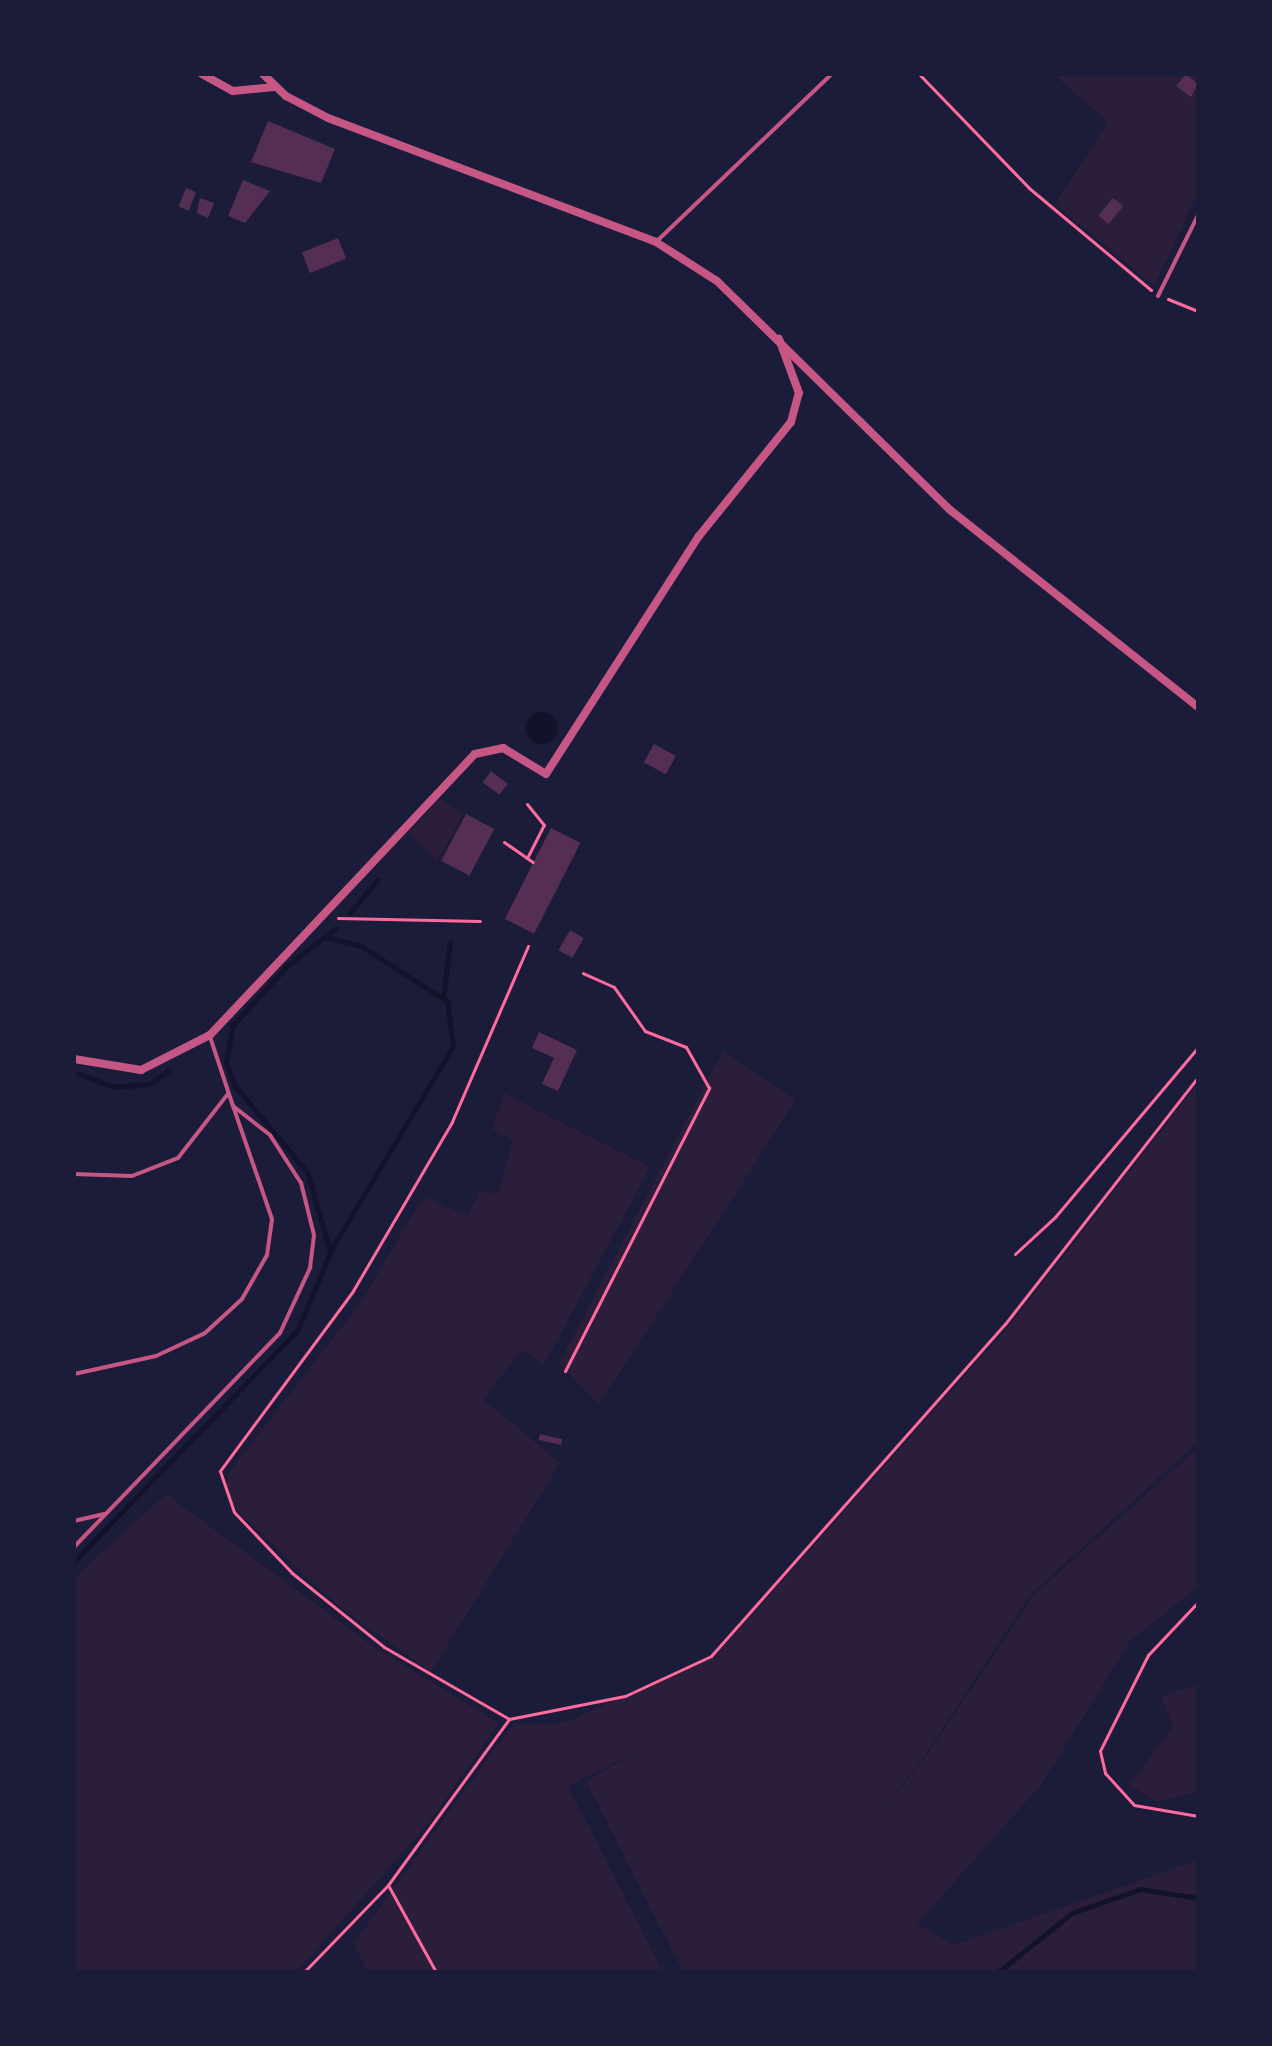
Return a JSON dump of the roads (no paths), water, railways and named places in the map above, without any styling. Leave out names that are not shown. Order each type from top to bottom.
[{"type":"street","points":[[202,74],[233,91],[274,87]]},
{"type":"street","points":[[263,74],[274,87],[393,145],[656,242],[717,281],[949,509],[1198,707]]},
{"type":"street","points":[[74,1059],[141,1070],[210,1035],[475,754],[503,748],[546,774],[699,536],[791,422],[799,393],[779,339]]},
{"type":"lane","points":[[656,242],[832,74]]},
{"type":"lane","points":[[1158,296],[1198,215]]},
{"type":"lane","points":[[74,1374],[156,1356],[205,1333],[242,1299],[267,1255],[272,1219],[227,1095],[210,1035]]},
{"type":"lane","points":[[74,1174],[132,1176],[178,1158],[227,1095]]},
{"type":"lane","points":[[74,1547],[280,1333],[310,1268],[314,1235],[301,1183],[270,1135],[233,1106]]},
{"type":"lane","points":[[74,1521],[106,1513]]},
{"type":"waterway","points":[[350,913],[378,879]]},
{"type":"waterway","points":[[330,1251],[307,1172],[235,1086],[226,1063],[233,1025],[288,965],[336,928]]},
{"type":"waterway","points":[[74,1561],[297,1331],[332,1248],[453,1046],[447,1001],[361,946],[326,937]]},
{"type":"waterway","points":[[443,998],[450,942]]},
{"type":"waterway","points":[[74,1072],[114,1087],[149,1084],[168,1071]]},
{"type":"waterway","points":[[998,1972],[1072,1913],[1140,1889],[1198,1898]]},
{"type":"waterway","points":[[834,1972],[839,1972]]}]
